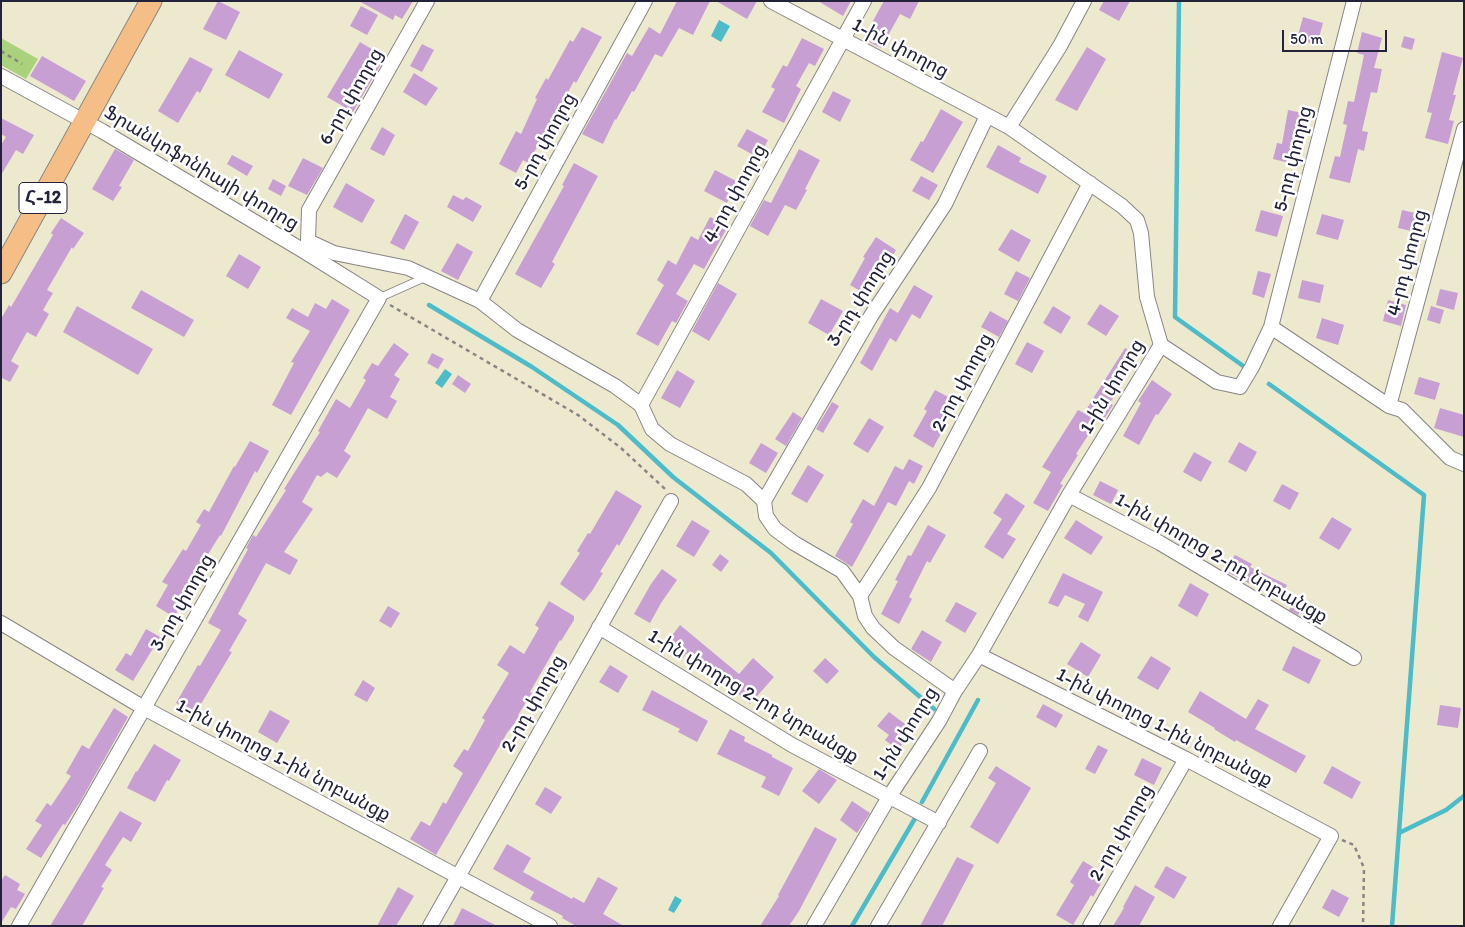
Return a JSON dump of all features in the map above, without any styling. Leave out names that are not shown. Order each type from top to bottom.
[{"type":"main road","name":"Հ-12","points":[[1,273],[152,1]]},
{"type":"street","name":"6-րդ փողոց","points":[[305,245],[309,210],[427,1]]},
{"type":"street","name":"5-րդ փողոց","points":[[480,301],[645,1]]},
{"type":"street","name":"1-ին փողոց","points":[[771,1],[1009,126],[1122,206],[1138,220],[1141,232],[1147,297],[1161,345],[1069,495],[979,655],[955,690],[939,721],[889,797],[814,926]]},
{"type":"street","name":"4-րդ փողոց","points":[[641,405],[864,1]]},
{"type":"street","points":[[1009,126],[1060,46],[1084,1]]},
{"type":"street","name":"5-րդ փողոց","points":[[1161,345],[1217,382],[1240,387],[1252,367],[1271,327],[1354,1]]},
{"type":"street","name":"Ֆրանկոֆոնիայի փողոց","points":[[1,76],[305,245],[378,298]]},
{"type":"street","name":"3-րդ փողոց","points":[[764,501],[870,316],[945,204],[987,116]]},
{"type":"street","name":"4-րդ փողոց","points":[[1390,406],[1464,129]]},
{"type":"street","name":"2-րդ փողոց","points":[[860,596],[928,488],[1090,183]]},
{"type":"street","points":[[305,245],[408,268],[480,301],[517,330],[615,386],[641,405],[652,429],[670,444],[746,484],[764,501],[766,516],[775,529],[794,543],[842,572],[860,596],[865,616],[873,628],[894,648],[955,690]]},
{"type":"street","name":"3-րդ փողոց","points":[[19,926],[378,298]]},
{"type":"street","points":[[1271,327],[1390,406],[1402,410],[1450,458],[1464,464]]},
{"type":"street","name":"1-ին փողոց 2-րդ նրբանցք","points":[[1069,495],[1160,543],[1354,658]]},
{"type":"street","name":"2-րդ փողոց","points":[[430,926],[671,501]]},
{"type":"street","name":"1-ին փողոց 1-ին նրբանցք","points":[[1,623],[144,708],[550,926]]},
{"type":"street","name":"1-ին փողոց 2-րդ նրբանցք","points":[[599,627],[792,745],[939,823]]},
{"type":"street","name":"1-ին փողոց 1-ին նրբանցք","points":[[979,655],[1186,759],[1331,836]]},
{"type":"street","points":[[878,926],[980,751]]},
{"type":"street","name":"2-րդ փողոց","points":[[1090,926],[1186,759]]},
{"type":"street","points":[[1280,926],[1331,836]]},
{"type":"lane","points":[[378,298],[427,277]]},
{"type":"path","points":[[1,51],[22,64]]},
{"type":"path","points":[[378,298],[578,415],[621,448],[669,493],[671,501]]},
{"type":"path","points":[[1331,836],[1354,845],[1364,868],[1363,926]]},
{"type":"green space","points":[[1,38],[38,59],[26,79],[1,65]]},
{"type":"water","points":[[719,20],[730,26],[721,42],[711,36]]},
{"type":"water","points":[[445,369],[452,374],[442,388],[435,383]]},
{"type":"water","points":[[675,896],[682,900],[674,913],[668,910]]},
{"type":"building","points":[[218,1],[240,12],[226,40],[203,29]]},
{"type":"building","points":[[359,1],[413,1],[402,19],[395,15],[393,20]]},
{"type":"building","points":[[677,1],[710,1],[693,35],[679,28],[662,57],[655,54],[634,92],[632,91],[615,119],[603,144],[582,134],[627,53],[632,56],[649,27],[660,34]]},
{"type":"building","points":[[716,1],[757,1],[747,19]]},
{"type":"building","points":[[818,1],[851,1],[843,16]]},
{"type":"building","points":[[884,1],[919,1],[910,19],[900,14],[881,48],[863,39]]},
{"type":"building","points":[[1104,1],[1130,1],[1119,21],[1099,10]]},
{"type":"building","points":[[361,6],[378,15],[367,35],[350,26]]},
{"type":"building","points":[[1303,17],[1323,23],[1317,45],[1297,39]]},
{"type":"building","points":[[582,27],[602,37],[576,83],[574,81],[542,141],[528,163],[523,160],[516,173],[499,164],[516,131],[521,134],[537,99],[535,98],[546,78],[548,80],[570,40],[573,42]]},
{"type":"building","points":[[1362,32],[1382,38],[1374,68],[1382,69],[1377,93],[1371,92],[1362,131],[1368,132],[1364,151],[1358,149],[1350,183],[1329,178],[1335,156],[1340,157],[1347,125],[1343,124],[1348,101],[1354,102],[1364,55],[1357,53]]},
{"type":"building","points":[[1404,36],[1415,39],[1412,50],[1401,47]]},
{"type":"building","points":[[802,38],[824,49],[815,66],[809,63],[796,86],[801,89],[784,123],[762,112],[775,89],[771,87],[783,65],[787,67]]},
{"type":"building","points":[[360,42],[385,57],[353,112],[327,97]]},
{"type":"building","points":[[422,44],[434,50],[422,72],[410,66]]},
{"type":"building","points":[[1087,47],[1106,59],[1077,111],[1055,100]]},
{"type":"building","points":[[239,50],[283,74],[269,99],[225,75]]},
{"type":"building","points":[[1442,52],[1463,58],[1453,95],[1456,95],[1449,120],[1454,121],[1448,144],[1425,138],[1432,113],[1427,112]]},
{"type":"building","points":[[42,56],[86,81],[74,101],[30,76]]},
{"type":"building","points":[[190,57],[213,69],[200,93],[197,91],[178,123],[158,111]]},
{"type":"building","points":[[414,73],[438,88],[426,106],[403,92]]},
{"type":"building","points":[[833,91],[851,100],[840,122],[822,112]]},
{"type":"building","points":[[941,109],[963,122],[933,173],[910,160],[921,141],[923,142]]},
{"type":"building","points":[[1288,110],[1308,114],[1304,135],[1301,135],[1294,164],[1273,159],[1277,143],[1282,144]]},
{"type":"building","points":[[1,118],[34,135],[23,154],[16,150],[1,175],[1,145],[6,137],[1,134]]},
{"type":"building","points":[[382,127],[395,135],[384,156],[370,149]]},
{"type":"building","points":[[747,129],[768,140],[759,158],[737,146]]},
{"type":"building","points":[[998,145],[1021,158],[1019,162],[1047,176],[1038,194],[986,167]]},
{"type":"building","points":[[115,149],[134,160],[119,186],[122,187],[113,201],[92,189]]},
{"type":"building","points":[[799,149],[820,160],[796,210],[785,205],[768,236],[750,226],[764,200],[771,203]]},
{"type":"building","points":[[232,155],[253,166],[247,176],[227,164]]},
{"type":"building","points":[[303,158],[323,168],[307,195],[288,186]]},
{"type":"building","points":[[574,163],[598,176],[552,262],[555,264],[541,288],[515,274],[564,186],[562,185]]},
{"type":"building","points":[[715,170],[738,182],[727,203],[704,191]]},
{"type":"building","points":[[921,176],[938,185],[929,200],[912,191]]},
{"type":"building","points":[[273,179],[286,186],[281,196],[268,189]]},
{"type":"building","points":[[346,183],[375,200],[362,223],[333,207]]},
{"type":"building","points":[[453,195],[463,200],[466,197],[482,206],[473,222],[447,207]]},
{"type":"building","points":[[1261,210],[1283,216],[1277,237],[1255,231]]},
{"type":"building","points":[[1402,210],[1424,215],[1420,233],[1398,228]]},
{"type":"building","points":[[405,214],[419,222],[404,250],[390,243]]},
{"type":"building","points":[[1322,214],[1344,220],[1338,240],[1316,234]]},
{"type":"building","points":[[710,217],[728,226],[704,269],[694,264],[676,294],[688,301],[676,323],[672,321],[658,346],[636,334],[664,285],[657,280],[668,260],[676,265],[691,236],[698,240]]},
{"type":"building","points":[[61,218],[84,233],[73,249],[72,247],[47,290],[53,293],[43,310],[49,314],[36,337],[27,332],[11,361],[19,366],[10,382],[1,379],[1,319],[9,305],[11,307]]},
{"type":"building","points":[[1011,229],[1031,240],[1019,262],[998,250]]},
{"type":"building","points":[[876,237],[896,250],[869,296],[850,285],[865,258],[863,257]]},
{"type":"building","points":[[457,243],[473,252],[458,280],[441,271]]},
{"type":"building","points":[[239,254],[261,267],[248,289],[226,276]]},
{"type":"building","points":[[1016,271],[1030,278],[1018,301],[1004,294]]},
{"type":"building","points":[[1258,271],[1271,274],[1264,298],[1252,294]]},
{"type":"building","points":[[1302,280],[1324,285],[1320,303],[1298,298]]},
{"type":"building","points":[[718,283],[737,294],[709,341],[692,331]]},
{"type":"building","points":[[914,285],[933,296],[920,319],[912,314],[896,342],[890,338],[872,371],[860,363],[890,308],[898,313]]},
{"type":"building","points":[[1440,289],[1458,293],[1454,310],[1436,305]]},
{"type":"building","points":[[141,290],[194,320],[184,337],[131,308]]},
{"type":"building","points":[[332,299],[350,310],[291,415],[272,405],[294,363],[291,362],[310,331],[286,318],[292,308],[308,317],[315,303],[326,309]]},
{"type":"building","points":[[821,299],[843,311],[829,335],[808,323]]},
{"type":"building","points":[[1388,300],[1406,305],[1401,326],[1383,321]]},
{"type":"building","points":[[1100,304],[1119,316],[1106,336],[1087,324]]},
{"type":"building","points":[[77,306],[153,349],[138,375],[63,332]]},
{"type":"building","points":[[1053,306],[1071,317],[1061,334],[1043,323]]},
{"type":"building","points":[[1431,306],[1444,310],[1440,324],[1427,320]]},
{"type":"building","points":[[990,311],[1008,321],[999,337],[981,327]]},
{"type":"building","points":[[1322,318],[1344,325],[1338,345],[1316,338]]},
{"type":"building","points":[[1027,342],[1044,351],[1032,373],[1015,364]]},
{"type":"building","points":[[394,343],[409,354],[394,375],[400,379],[390,397],[397,401],[387,419],[368,408],[344,451],[351,456],[337,478],[327,472],[321,477],[317,475],[302,502],[313,509],[284,552],[298,560],[290,575],[266,563],[238,614],[247,620],[229,651],[232,652],[195,714],[176,703],[221,630],[208,623],[248,549],[246,548],[253,535],[256,537],[286,490],[284,489],[320,432],[318,431],[336,399],[350,408],[366,380],[363,378],[372,363],[378,366]]},
{"type":"building","points":[[1125,348],[1139,356],[1110,403],[1113,405],[1102,422],[1098,420],[1076,454],[1078,455],[1060,484],[1063,485],[1048,511],[1033,503],[1051,472],[1042,467],[1078,410],[1084,413]]},
{"type":"building","points":[[432,353],[444,359],[438,369],[427,363]]},
{"type":"building","points":[[677,370],[695,381],[680,408],[661,398]]},
{"type":"building","points":[[458,375],[471,384],[465,393],[452,384]]},
{"type":"building","points":[[1419,377],[1440,383],[1435,400],[1414,394]]},
{"type":"building","points":[[1152,380],[1172,394],[1158,415],[1156,414],[1139,445],[1123,436],[1141,403],[1138,401]]},
{"type":"building","points":[[935,390],[956,401],[942,426],[944,428],[933,448],[913,436],[927,411],[924,409]]},
{"type":"building","points":[[832,402],[839,406],[823,433],[816,429]]},
{"type":"building","points":[[1440,408],[1464,415],[1464,437],[1434,428]]},
{"type":"building","points":[[793,412],[802,418],[786,446],[775,439]]},
{"type":"building","points":[[869,418],[884,427],[868,453],[853,444]]},
{"type":"building","points":[[250,441],[269,451],[257,473],[255,471],[221,536],[182,596],[185,598],[174,617],[156,606],[168,585],[162,582],[183,549],[186,551],[201,525],[196,522],[204,509],[209,512]]},
{"type":"building","points":[[1239,442],[1257,452],[1246,472],[1228,462]]},
{"type":"building","points":[[761,443],[778,453],[766,473],[749,463]]},
{"type":"building","points":[[1194,452],[1212,462],[1201,482],[1183,472]]},
{"type":"building","points":[[909,459],[923,466],[914,484],[909,481],[896,506],[888,502],[852,567],[835,556],[853,524],[850,522],[863,499],[874,506],[895,466],[903,470]]},
{"type":"building","points":[[808,465],[824,475],[807,503],[791,494]]},
{"type":"building","points":[[1100,481],[1118,490],[1111,504],[1093,495]]},
{"type":"building","points":[[1282,484],[1299,493],[1290,510],[1273,501]]},
{"type":"building","points":[[616,490],[642,506],[619,546],[617,544],[600,572],[603,573],[584,601],[560,584],[580,553],[577,551],[588,533],[590,534]]},
{"type":"building","points":[[1006,493],[1025,506],[1007,534],[1016,539],[1003,559],[984,547],[1002,519],[993,513]]},
{"type":"building","points":[[1332,517],[1352,529],[1339,550],[1319,538]]},
{"type":"building","points":[[692,520],[710,531],[694,557],[676,546]]},
{"type":"building","points":[[1076,520],[1103,537],[1091,555],[1064,538]]},
{"type":"building","points":[[928,525],[946,535],[930,563],[927,561],[909,597],[912,599],[899,624],[881,614],[898,581],[895,580],[908,555],[911,556]]},
{"type":"building","points":[[720,554],[729,561],[721,572],[712,565]]},
{"type":"building","points":[[1235,555],[1252,564],[1250,567],[1287,585],[1280,599],[1225,571]]},
{"type":"building","points":[[662,569],[677,580],[650,623],[634,614]]},
{"type":"building","points":[[1063,573],[1103,592],[1088,622],[1078,617],[1085,604],[1065,595],[1058,607],[1048,603]]},
{"type":"building","points":[[1190,583],[1209,594],[1197,617],[1178,606]]},
{"type":"building","points":[[1295,600],[1304,605],[1298,615],[1289,610]]},
{"type":"building","points":[[549,601],[574,616],[574,620],[560,640],[530,692],[532,693],[518,715],[520,716],[507,733],[436,855],[410,839],[421,821],[430,826],[443,802],[446,804],[463,773],[453,766],[464,749],[468,751],[485,720],[482,718],[509,673],[497,665],[510,645],[524,654],[539,628],[535,625]]},
{"type":"building","points":[[956,602],[977,613],[965,633],[945,621]]},
{"type":"building","points":[[388,606],[400,613],[391,628],[379,621]]},
{"type":"building","points":[[680,625],[739,674],[753,658],[774,677],[750,704],[725,682],[722,685],[687,653],[683,658],[665,645]]},
{"type":"building","points":[[146,629],[160,637],[133,681],[115,670],[126,653],[131,656]]},
{"type":"building","points":[[922,630],[942,642],[931,662],[911,649]]},
{"type":"building","points":[[1081,642],[1101,655],[1088,677],[1067,664]]},
{"type":"building","points":[[1293,646],[1321,660],[1309,684],[1282,670]]},
{"type":"building","points":[[1151,656],[1171,668],[1158,690],[1137,678]]},
{"type":"building","points":[[825,658],[839,671],[827,684],[813,671]]},
{"type":"building","points":[[610,665],[628,676],[618,693],[599,682]]},
{"type":"building","points":[[363,680],[375,688],[367,702],[354,695]]},
{"type":"building","points":[[652,690],[708,721],[697,742],[678,732],[680,729],[642,710]]},
{"type":"building","points":[[1200,691],[1246,719],[1258,699],[1269,705],[1255,729],[1306,756],[1296,773],[1236,740],[1235,742],[1188,712]]},
{"type":"building","points":[[1043,704],[1063,715],[1056,728],[1036,717]]},
{"type":"building","points":[[1440,705],[1461,708],[1458,728],[1437,725]]},
{"type":"building","points":[[114,708],[128,717],[80,802],[41,858],[26,849],[42,825],[35,821],[47,803],[51,806],[71,776],[66,773],[82,745],[89,749]]},
{"type":"building","points":[[270,710],[290,721],[277,743],[258,732]]},
{"type":"building","points":[[889,712],[913,730],[898,750],[885,740],[889,735],[877,726]]},
{"type":"building","points":[[730,729],[745,737],[744,741],[793,768],[779,796],[761,787],[766,777],[717,754]]},
{"type":"building","points":[[154,744],[181,760],[155,802],[127,788]]},
{"type":"building","points":[[1098,745],[1108,750],[1095,774],[1085,769]]},
{"type":"building","points":[[1142,758],[1162,768],[1154,785],[1134,775]]},
{"type":"building","points":[[996,766],[1031,788],[998,844],[970,827],[996,783],[988,778]]},
{"type":"building","points":[[1332,766],[1361,782],[1352,799],[1323,783]]},
{"type":"building","points":[[819,769],[837,780],[819,804],[802,791]]},
{"type":"building","points":[[545,787],[562,797],[551,814],[535,804]]},
{"type":"building","points":[[852,801],[870,813],[857,833],[840,820]]},
{"type":"building","points":[[120,811],[142,823],[131,842],[123,837],[105,865],[112,870],[101,887],[104,888],[82,926],[50,926]]},
{"type":"building","points":[[815,827],[837,839],[799,911],[789,926],[760,926],[779,896]]},
{"type":"building","points":[[507,844],[531,858],[523,872],[572,899],[573,897],[584,903],[598,877],[618,888],[603,914],[624,926],[576,926],[562,918],[563,916],[530,899],[534,892],[493,869]]},
{"type":"building","points":[[957,857],[974,865],[942,926],[920,926]]},
{"type":"building","points":[[1083,861],[1106,875],[1093,897],[1091,895],[1073,925],[1056,915],[1074,885],[1070,882]]},
{"type":"building","points":[[1166,866],[1187,877],[1174,899],[1154,887]]},
{"type":"building","points":[[5,875],[20,884],[17,890],[25,894],[16,909],[11,907],[1,923],[1,881]]},
{"type":"building","points":[[1135,885],[1155,897],[1139,926],[1113,926],[1124,908]]},
{"type":"building","points":[[398,887],[414,896],[396,926],[377,926]]},
{"type":"building","points":[[1332,889],[1349,898],[1339,917],[1322,908]]},
{"type":"building","points":[[462,908],[497,926],[453,926]]},
{"type":"waterway","points":[[1179,1],[1175,317],[1246,368]]},
{"type":"waterway","points":[[429,305],[532,367],[618,425],[673,477],[771,553],[874,657],[934,709]]},
{"type":"waterway","points":[[1269,384],[1424,495],[1392,926]]},
{"type":"waterway","points":[[922,802],[978,700]]},
{"type":"waterway","points":[[1399,833],[1446,810],[1464,796]]},
{"type":"waterway","points":[[852,926],[917,815]]}]
